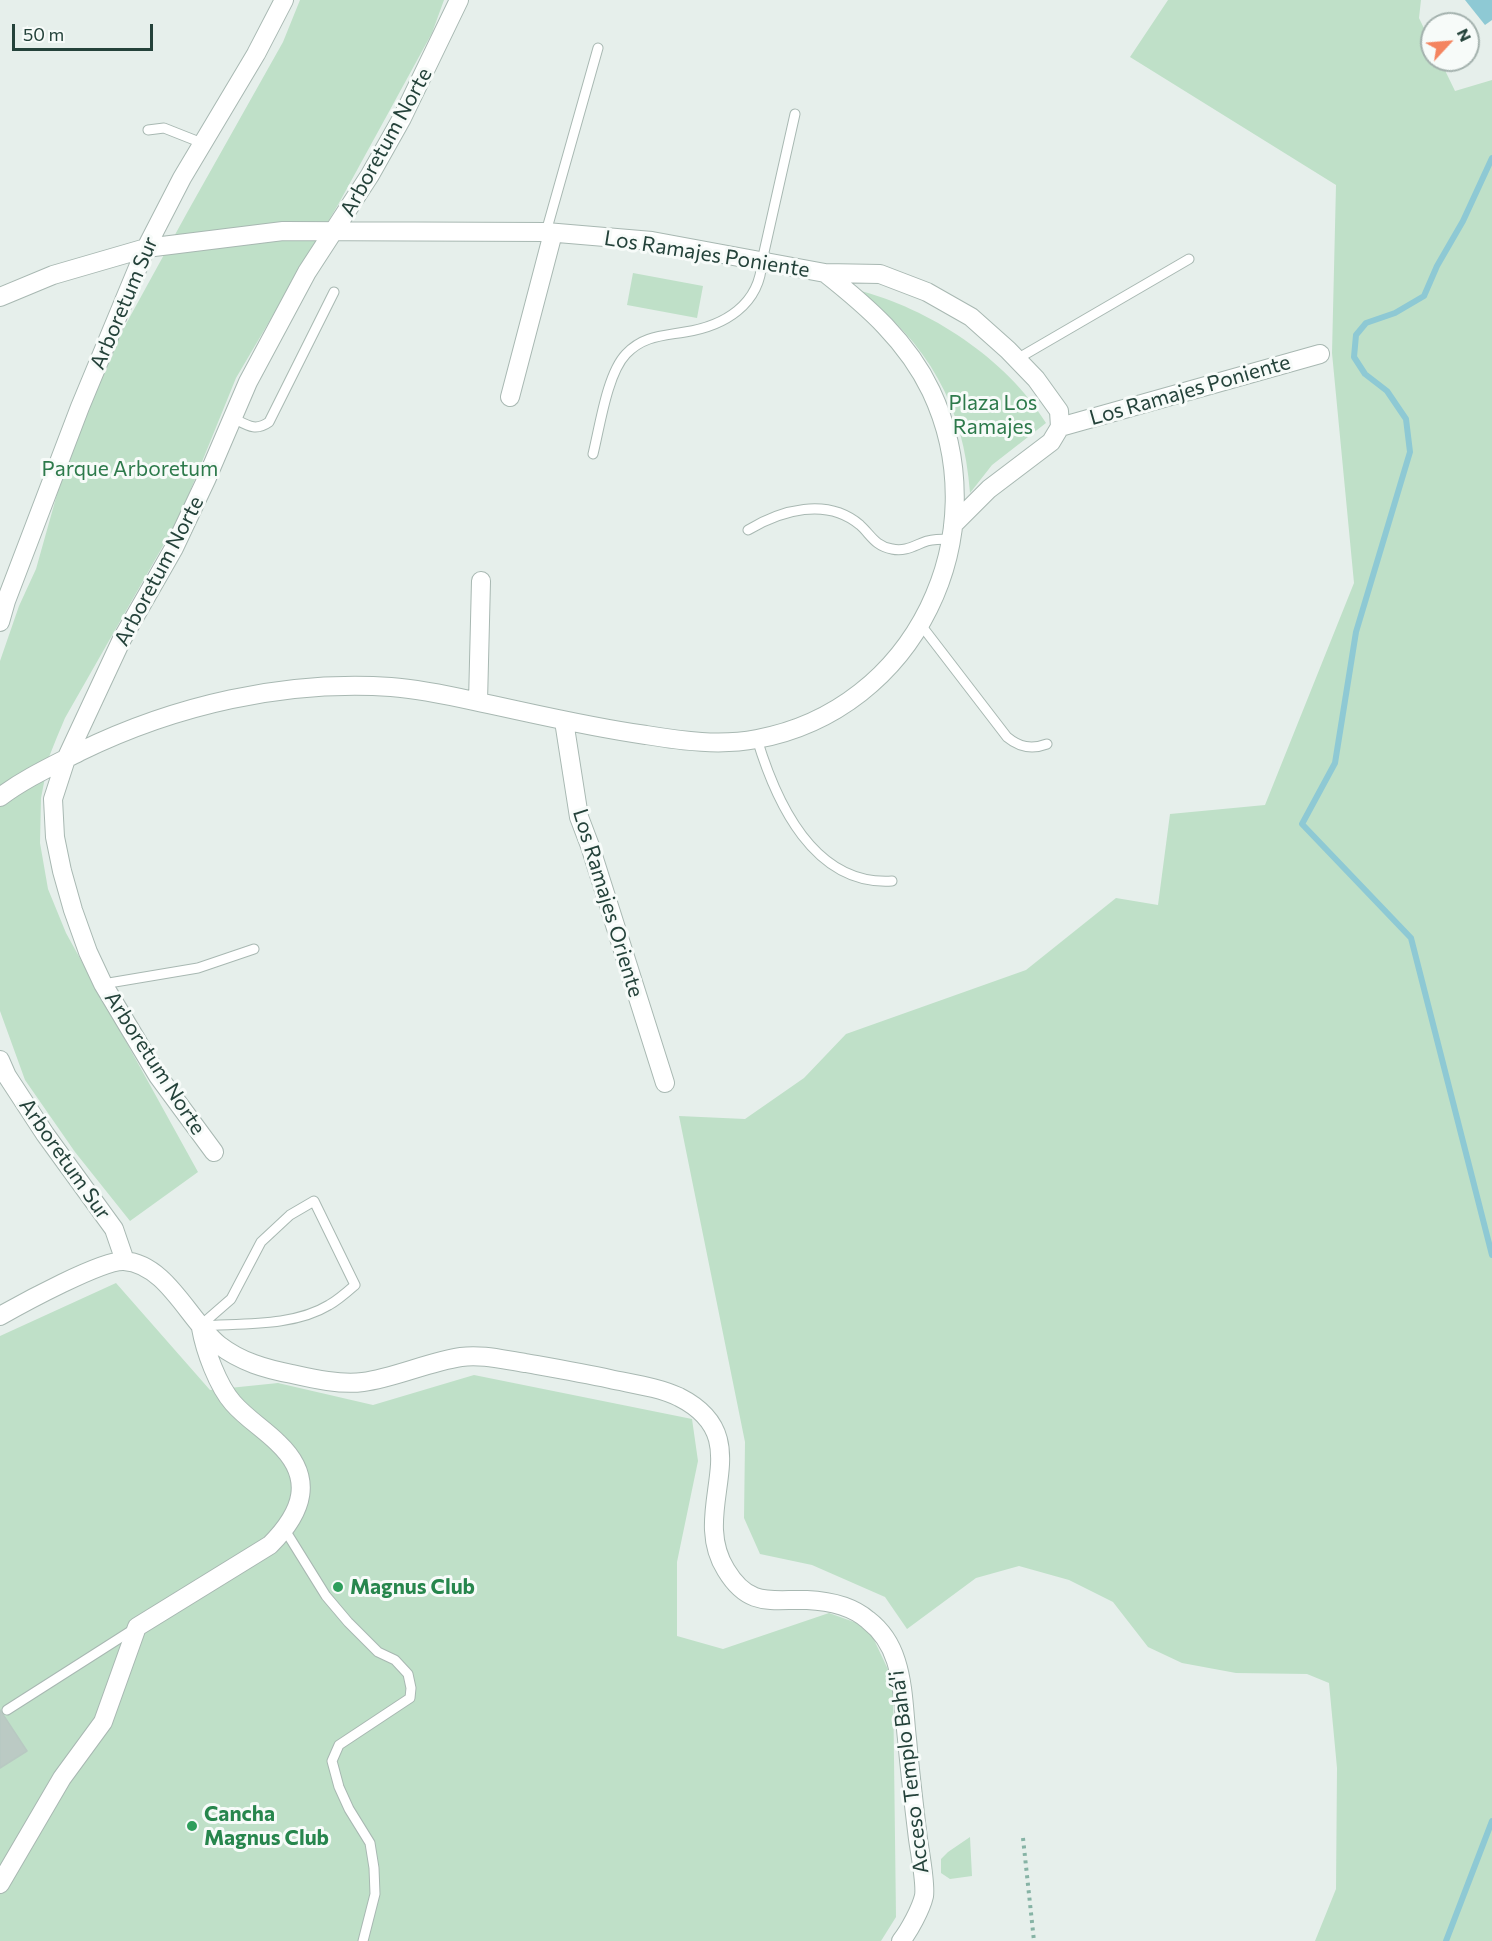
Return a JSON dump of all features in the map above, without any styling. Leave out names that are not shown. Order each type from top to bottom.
[{"type":"street","name":"Arboretum Sur","points":[[0,622],[80,407],[146,248],[202,143],[256,54],[284,0]]},
{"type":"street","name":"Arboretum Norte","points":[[214,1152],[158,1077],[103,984],[88,952],[73,910],[55,837],[53,799],[66,759],[122,639],[174,548],[248,382],[307,272],[370,175],[402,118],[459,0]]},
{"type":"street","name":"Los Ramajes Poniente","points":[[0,297],[53,275],[146,248],[283,231],[549,233],[652,241],[825,273],[880,274],[927,292],[971,316],[1017,359],[1050,397],[1059,411],[1060,427],[1320,354]]},
{"type":"street","points":[[510,397],[549,233]]},
{"type":"street","name":"Los Ramajes Poniente","points":[[825,273],[867,306],[886,325],[904,346],[932,392],[944,424],[954,467],[956,493],[951,532]]},
{"type":"street","points":[[0,797],[66,759],[107,739],[160,718],[233,699],[313,687],[394,687],[564,721],[711,743],[757,739],[801,727],[849,702],[889,668],[921,625],[942,577],[951,532],[989,489],[1051,442],[1060,427]]},
{"type":"street","points":[[478,702],[482,581]]},
{"type":"street","name":"Los Ramajes Oriente","points":[[564,721],[579,817],[665,1083]]},
{"type":"street","name":"Arboretum Sur","points":[[0,1060],[7,1076],[45,1134],[114,1229],[125,1261]]},
{"type":"street","points":[[0,1316],[112,1262],[125,1261]]},
{"type":"street","name":"Acceso Templo Bahá'i","points":[[125,1261],[137,1264],[167,1284],[200,1326],[219,1345],[269,1370],[346,1383],[365,1382],[440,1362],[483,1356],[656,1389],[677,1396],[698,1408],[710,1420],[721,1445],[712,1523],[714,1540],[723,1567],[733,1581],[759,1599],[778,1602],[809,1600],[850,1609],[865,1616],[890,1646],[896,1660],[904,1705],[924,1895],[908,1932],[901,1941]]},
{"type":"street","points":[[0,1884],[62,1778],[103,1722],[137,1627],[270,1545],[285,1530],[301,1497],[302,1482],[298,1468],[278,1442],[228,1397],[204,1346],[200,1326]]},
{"type":"lane","points":[[549,233],[598,48]]},
{"type":"lane","points":[[593,454],[614,373],[626,355],[639,343],[656,336],[699,329],[733,314],[748,302],[754,293],[759,283],[795,114]]},
{"type":"lane","points":[[148,130],[164,129],[202,143]]},
{"type":"lane","points":[[1017,359],[1189,259]]},
{"type":"lane","points":[[233,418],[254,428],[262,427],[269,422],[334,291]]},
{"type":"lane","points":[[748,530],[763,520],[780,514],[797,510],[822,509],[842,514],[853,520],[877,543],[894,550],[912,548],[951,532]]},
{"type":"lane","points":[[921,625],[1006,737],[1030,748],[1047,744]]},
{"type":"lane","points":[[757,739],[774,788],[804,838],[833,865],[850,875],[878,882],[892,881]]},
{"type":"lane","points":[[103,984],[198,968],[254,949]]},
{"type":"lane","points":[[314,1201],[355,1285],[329,1305],[305,1316],[200,1326],[231,1299],[261,1242],[290,1215],[314,1201]]},
{"type":"lane","points":[[285,1530],[326,1596],[378,1652],[395,1660],[408,1674],[411,1688],[410,1698],[339,1744],[332,1761],[339,1787],[349,1809],[370,1843],[375,1894],[363,1941]]},
{"type":"lane","points":[[7,1710],[137,1627]]},
{"type":"path","points":[[1023,1838],[1034,1941]]},
{"type":"green space","name":"Parque Arboretum","points":[[300,0],[444,0],[432,33],[339,203],[236,378],[180,516],[65,718],[49,757],[41,798],[40,843],[48,889],[66,933],[198,1172],[130,1221],[75,1152],[25,1080],[0,1011],[0,661],[19,606],[36,569],[70,448],[115,344],[283,42]]},
{"type":"green space","points":[[1168,0],[1421,0],[1420,72],[1446,72],[1455,91],[1492,80],[1492,1941],[1315,1941],[1336,1889],[1337,1768],[1329,1683],[1307,1674],[1236,1673],[1182,1663],[1148,1647],[1113,1602],[1069,1580],[1019,1566],[976,1578],[907,1629],[885,1597],[812,1565],[760,1554],[744,1518],[745,1442],[679,1116],[745,1119],[804,1078],[846,1034],[1026,970],[1116,898],[1158,905],[1170,814],[1265,805],[1354,583],[1332,353],[1336,185],[1130,57]]},
{"type":"green space","points":[[633,273],[703,286],[697,318],[627,305]]},
{"type":"green space","name":"Plaza Los Ramajes","points":[[857,290],[911,309],[964,339],[1010,378],[1030,400],[1046,423],[992,465],[970,493],[960,432],[938,378],[904,331]]},
{"type":"green space","name":"Magnus Club","points":[[116,1283],[210,1390],[278,1383],[373,1405],[474,1375],[692,1419],[698,1461],[677,1562],[677,1636],[723,1649],[829,1613],[868,1627],[893,1680],[896,1917],[881,1941],[0,1941],[0,1336]]},
{"type":"green space","points":[[970,1837],[972,1876],[950,1879],[941,1873],[941,1859]]},
{"type":"water","points":[[1465,0],[1492,0],[1492,20],[1485,25],[1480,19],[1480,12],[1475,12]]},
{"type":"building","points":[[0,1710],[27,1751],[0,1768]]},
{"type":"waterway","points":[[1492,158],[1463,221],[1437,266],[1424,296],[1395,313],[1366,323],[1356,335],[1354,357],[1365,374],[1387,391],[1406,419],[1410,452],[1356,632],[1335,763],[1302,824],[1411,938],[1492,1255]]},
{"type":"waterway","points":[[1446,1941],[1492,1821]]},
{"type":"place","name":"Magnus Club","points":[[338,1587]]},
{"type":"place","name":"Cancha Magnus Club","points":[[192,1826]]}]
